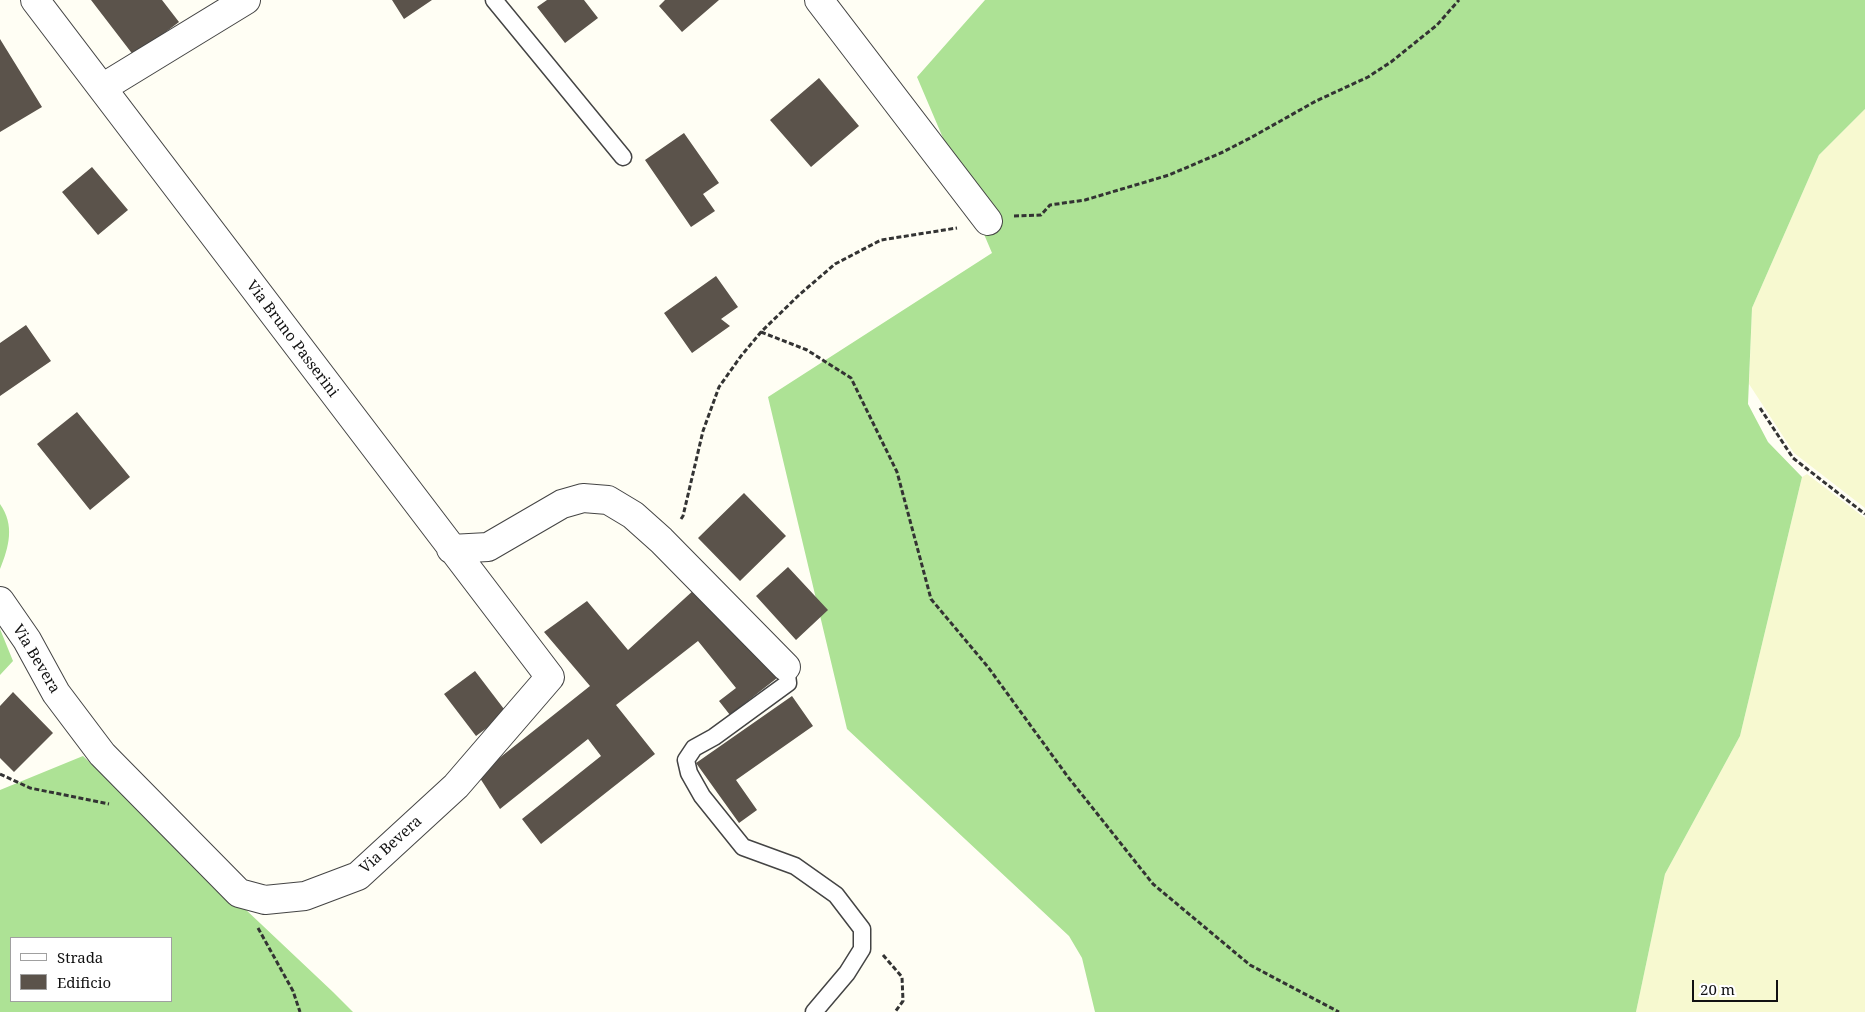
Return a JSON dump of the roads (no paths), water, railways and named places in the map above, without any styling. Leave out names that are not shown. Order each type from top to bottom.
[{"type":"street","name":"Via Bruno Passerini","points":[[35,0],[550,677]]},
{"type":"street","points":[[102,88],[246,0]]},
{"type":"street","points":[[819,0],[988,221]]},
{"type":"street","points":[[451,549],[488,547],[562,504],[583,498],[608,500],[634,515],[661,540],[786,667]]},
{"type":"street","name":"Via Bevera","points":[[0,601],[27,640],[56,694],[102,754],[239,893],[265,900],[305,896],[358,876],[456,786],[550,677]]},
{"type":"lane","points":[[494,0],[623,157]]},
{"type":"lane","points":[[786,667],[788,683],[714,737],[694,748],[686,760],[689,773],[702,796],[743,848],[795,866],[836,895],[862,929],[862,949],[847,973],[814,1012]]}]
